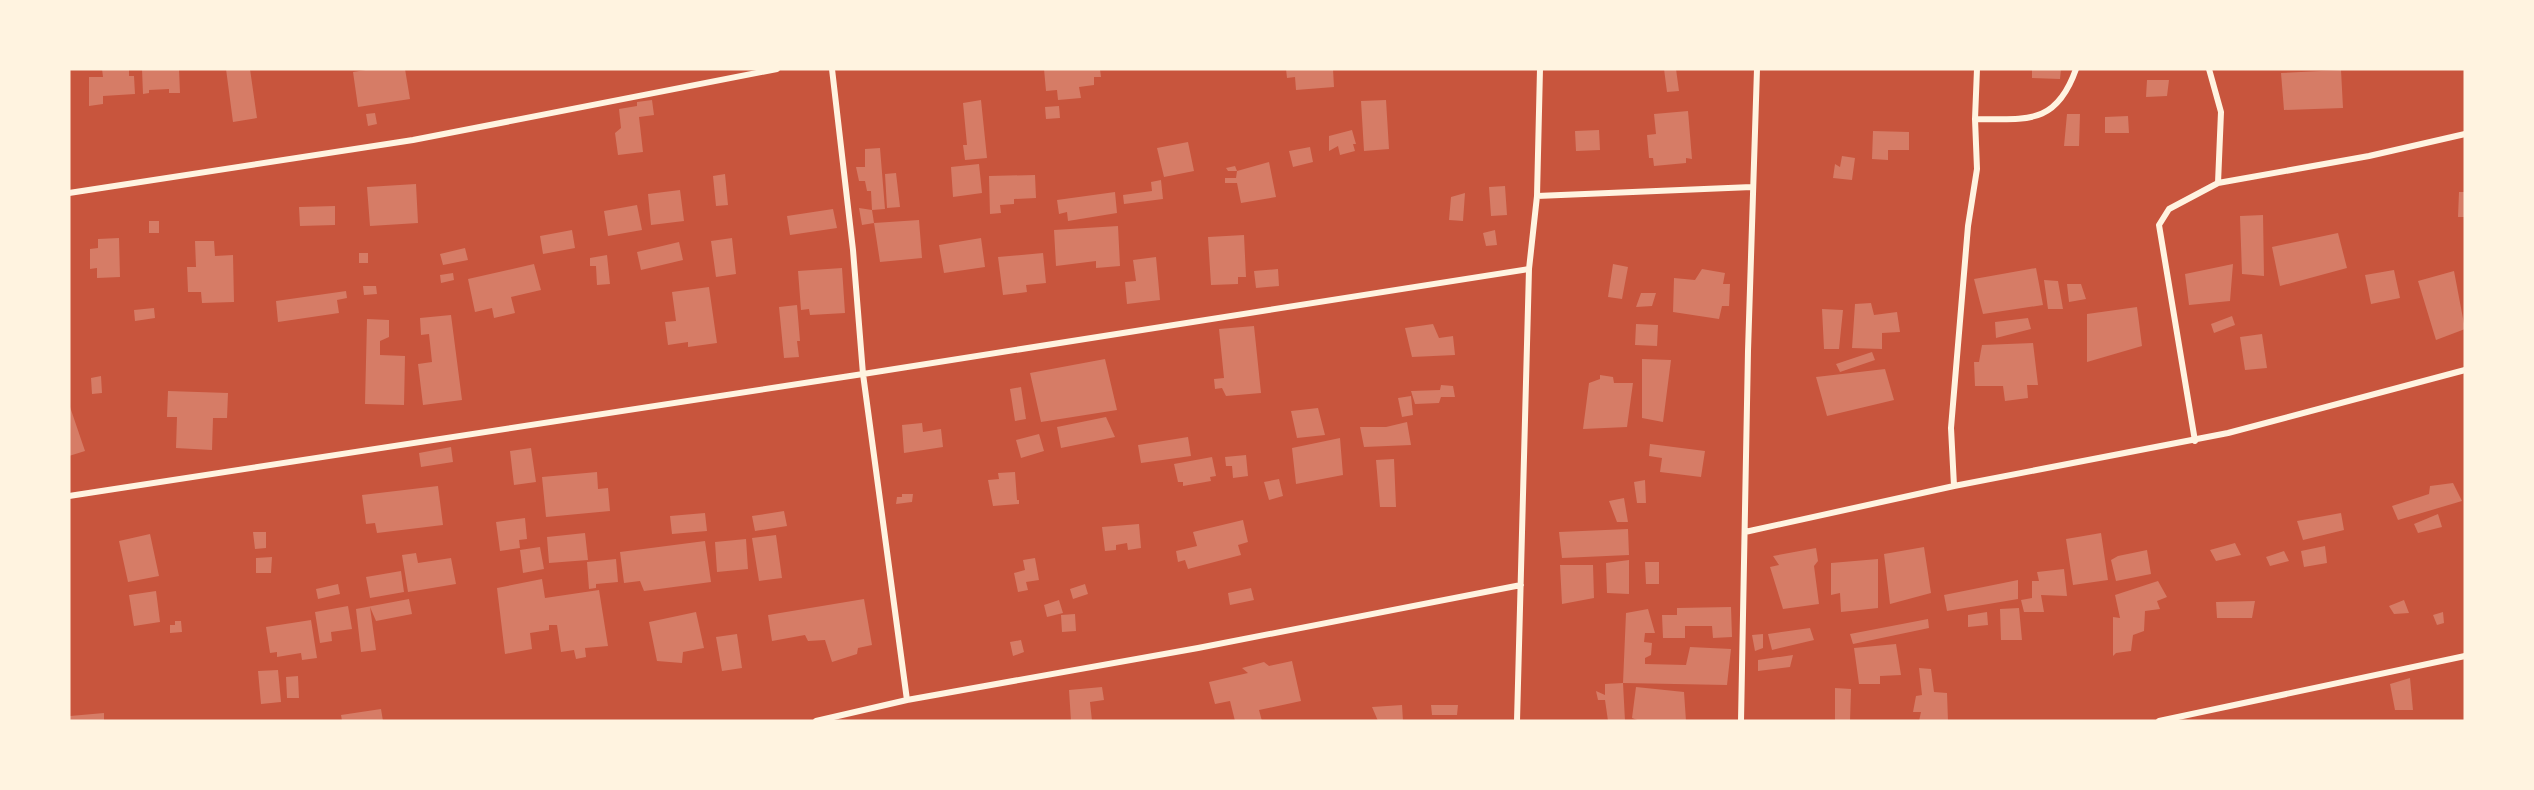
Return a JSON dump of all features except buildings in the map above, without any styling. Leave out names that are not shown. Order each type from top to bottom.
[{"type":"street","points":[[69,193],[413,140],[777,69]]},
{"type":"street","points":[[832,69],[853,249],[863,374],[907,700]]},
{"type":"street","points":[[1517,721],[1529,268],[1538,196],[1540,69]]},
{"type":"street","points":[[1741,721],[1752,187],[1757,69]]},
{"type":"street","points":[[1954,486],[1951,428],[1968,226],[1977,169],[1975,119],[1977,69]]},
{"type":"street","points":[[1975,119],[2042,116],[2064,95],[2076,69]]},
{"type":"street","points":[[2210,69],[2221,112],[2218,183]]},
{"type":"street","points":[[2195,441],[2159,225],[2169,209],[2218,183],[2369,156],[2465,134]]},
{"type":"street","points":[[1538,196],[1752,187]]},
{"type":"street","points":[[69,496],[863,374],[1529,268]]},
{"type":"street","points":[[1745,532],[1954,486],[2195,441],[2465,370]]},
{"type":"street","points":[[816,721],[907,700],[1198,648],[1521,585]]},
{"type":"street","points":[[2159,721],[2465,656]]}]
